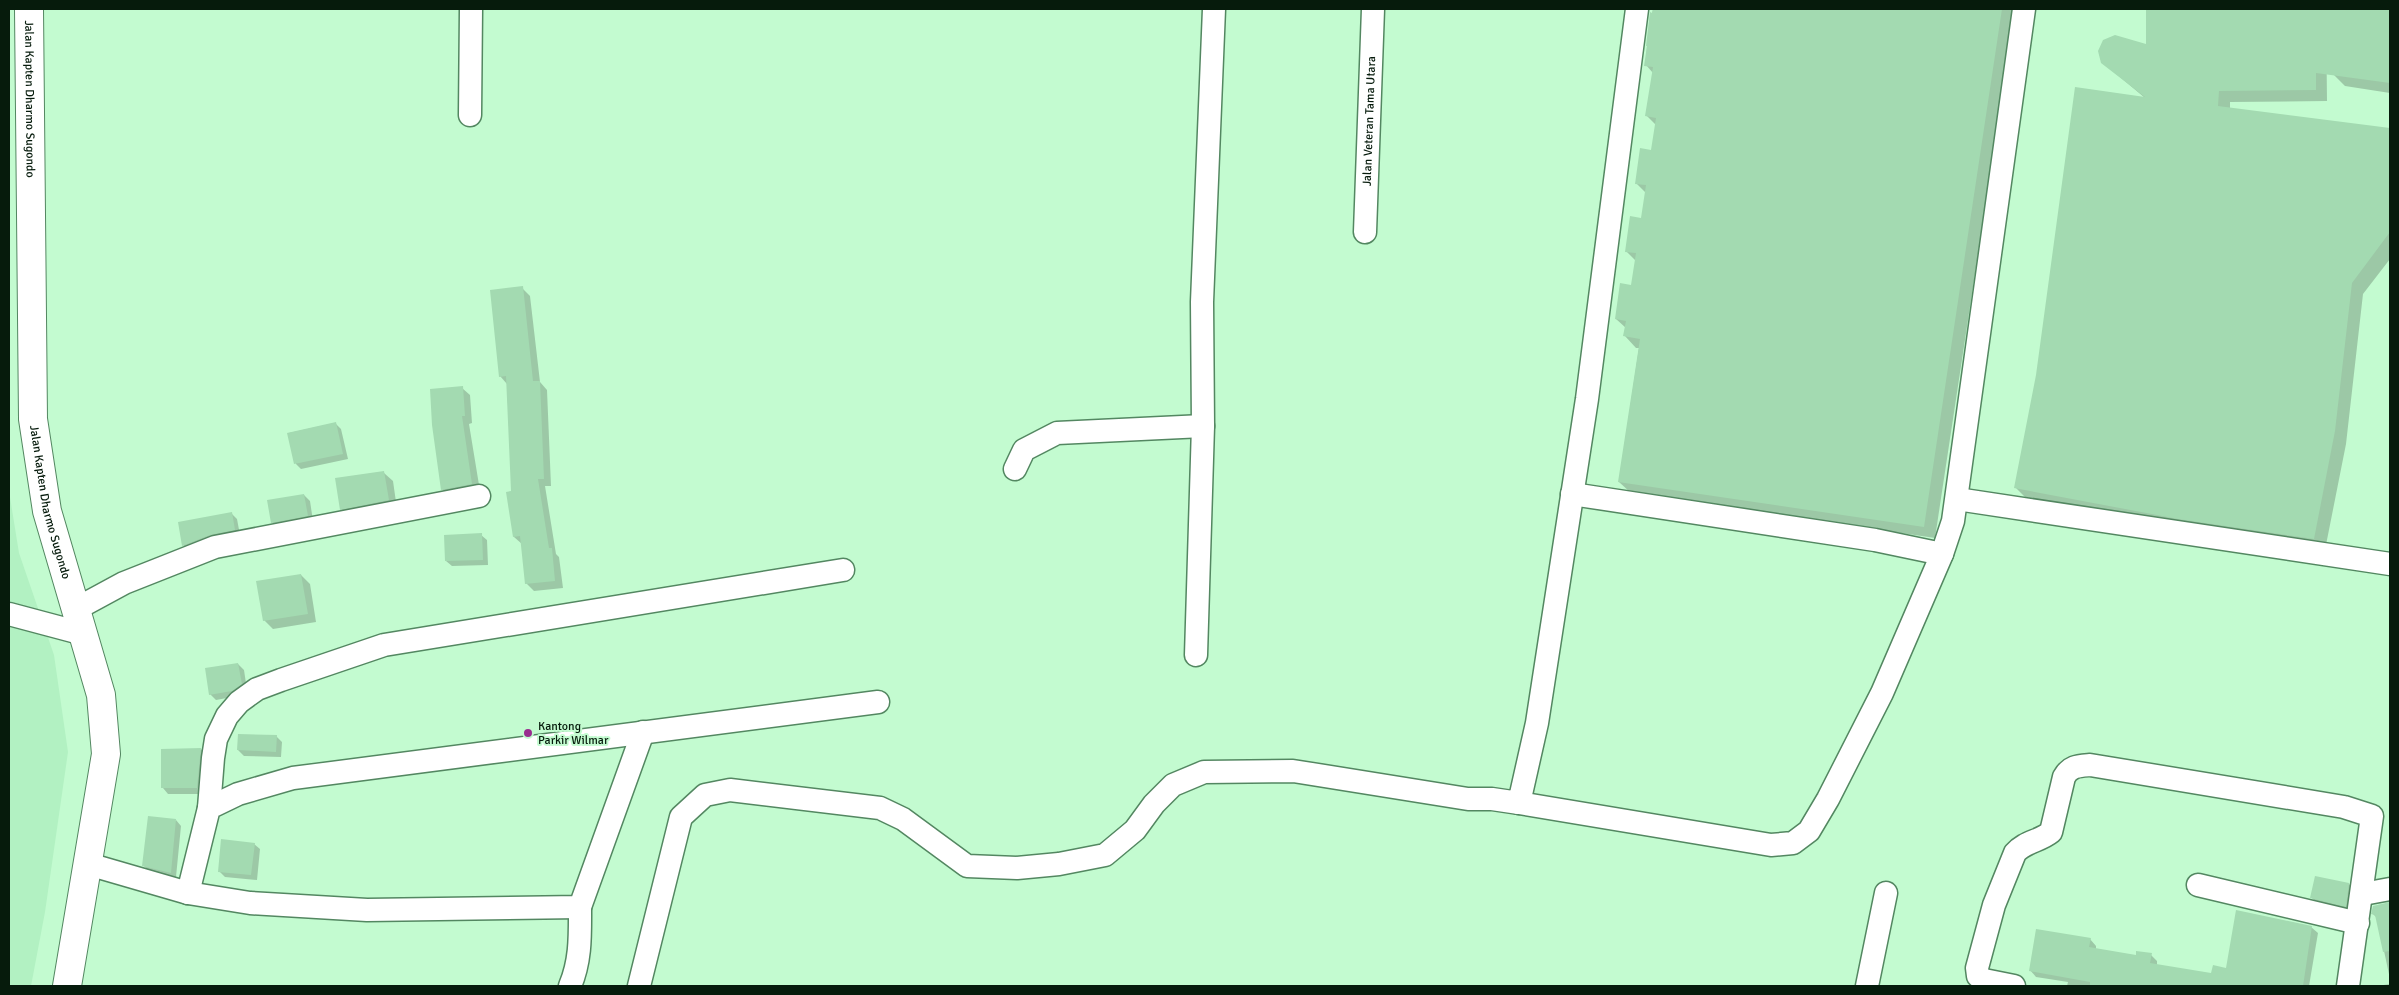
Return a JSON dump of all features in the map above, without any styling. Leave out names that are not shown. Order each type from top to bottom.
[{"type":"main road","name":"Jalan Kapten Dharmo Sugondo","points":[[28,9],[33,419],[48,511],[101,695],[106,754],[67,986]]},
{"type":"street","points":[[470,115],[471,9]]},
{"type":"street","points":[[1196,655],[1203,426],[1202,302],[1214,9]]},
{"type":"street","name":"Jalan Veteran Tama Utara","points":[[1365,232],[1373,9]]},
{"type":"street","points":[[1519,803],[1537,723],[1587,399],[1637,9]]},
{"type":"street","points":[[639,986],[681,818],[705,795],[730,790],[880,808],[903,819],[967,866],[1017,868],[1059,864],[1105,855],[1136,830],[1154,804],[1173,785],[1204,772],[1293,771],[1468,798],[1519,803],[1772,845],[1793,843],[1809,831],[1828,800],[1882,693],[1942,554],[1953,521],[2024,9]]},
{"type":"street","points":[[1015,470],[1024,450],[1056,433],[1203,426]]},
{"type":"street","points":[[1572,494],[1875,540],[1942,554]]},
{"type":"street","points":[[9,614],[80,621],[124,584],[215,547],[479,496]]},
{"type":"street","points":[[1956,499],[2390,564]]},
{"type":"street","points":[[188,893],[208,808],[216,739],[227,716],[239,702],[257,689],[384,645],[843,570]]},
{"type":"street","points":[[208,808],[238,794],[294,778],[878,702]]},
{"type":"street","points":[[570,986],[580,951],[580,907],[643,732]]},
{"type":"street","points":[[2014,986],[1984,980],[1978,976],[1977,968],[1994,905],[2015,853],[2020,847],[2042,839],[2051,832],[2064,777],[2068,770],[2077,766],[2090,765],[2381,813],[2363,894],[2348,986]]},
{"type":"street","points":[[88,864],[188,893],[250,903],[366,910],[580,907]]},
{"type":"street","points":[[2198,885],[2358,923]]},
{"type":"street","points":[[2363,894],[2390,889]]},
{"type":"street","points":[[1867,986],[1886,893]]},
{"type":"shaded area","points":[[9,491],[19,553],[54,655],[68,752],[45,912],[31,986],[9,986]]},
{"type":"building","points":[[1653,9],[2002,9],[1924,527],[1618,482],[1640,339],[1623,336],[1626,321],[1615,319],[1620,283],[1631,285],[1636,253],[1625,252],[1630,216],[1641,218],[1646,185],[1635,184],[1640,148],[1651,150],[1656,118],[1645,116],[1653,67],[1644,66],[1650,12],[1652,13]]},
{"type":"building","points":[[2146,9],[2390,9],[2390,83],[2316,73],[2316,90],[2219,91],[2218,106],[2390,128],[2390,232],[2352,283],[2335,431],[2314,539],[2178,519],[2014,488],[2036,375],[2075,87],[2145,97],[2101,63],[2098,51],[2103,40],[2115,35],[2146,44]]},
{"type":"building","points":[[523,286],[533,381],[540,381],[544,479],[538,479],[549,548],[552,548],[555,581],[525,584],[520,536],[513,537],[506,492],[511,491],[506,376],[499,377],[490,290]]},
{"type":"building","points":[[463,386],[465,416],[462,416],[472,484],[441,490],[432,425],[430,389]]},
{"type":"building","points":[[336,422],[343,454],[294,464],[287,433]]},
{"type":"building","points":[[384,471],[389,500],[340,510],[335,478]]},
{"type":"building","points":[[304,494],[308,516],[271,523],[267,500]]},
{"type":"building","points":[[232,512],[235,530],[210,535],[182,546],[178,522]]},
{"type":"building","points":[[482,533],[483,560],[445,561],[444,535]]},
{"type":"building","points":[[301,574],[308,614],[263,621],[256,581]]},
{"type":"building","points":[[238,663],[242,684],[232,691],[209,695],[205,668]]},
{"type":"building","points":[[238,734],[277,735],[276,752],[237,750]]},
{"type":"building","points":[[201,748],[197,788],[161,788],[161,749]]},
{"type":"building","points":[[148,816],[176,819],[171,873],[142,866]]},
{"type":"building","points":[[221,839],[255,843],[251,875],[218,872]]},
{"type":"building","points":[[2315,876],[2349,883],[2346,907],[2310,898]]},
{"type":"building","points":[[2390,902],[2390,951],[2383,952],[2375,915],[2371,914],[2373,906]]},
{"type":"building","points":[[2236,910],[2312,926],[2303,986],[2090,986],[2090,982],[2029,971],[2036,929],[2091,938],[2089,947],[2136,955],[2136,951],[2152,953],[2150,963],[2211,973],[2213,965],[2226,968]]},
{"type":"place","name":"Kantong Parkir Wilmar","points":[[528,733]]}]
